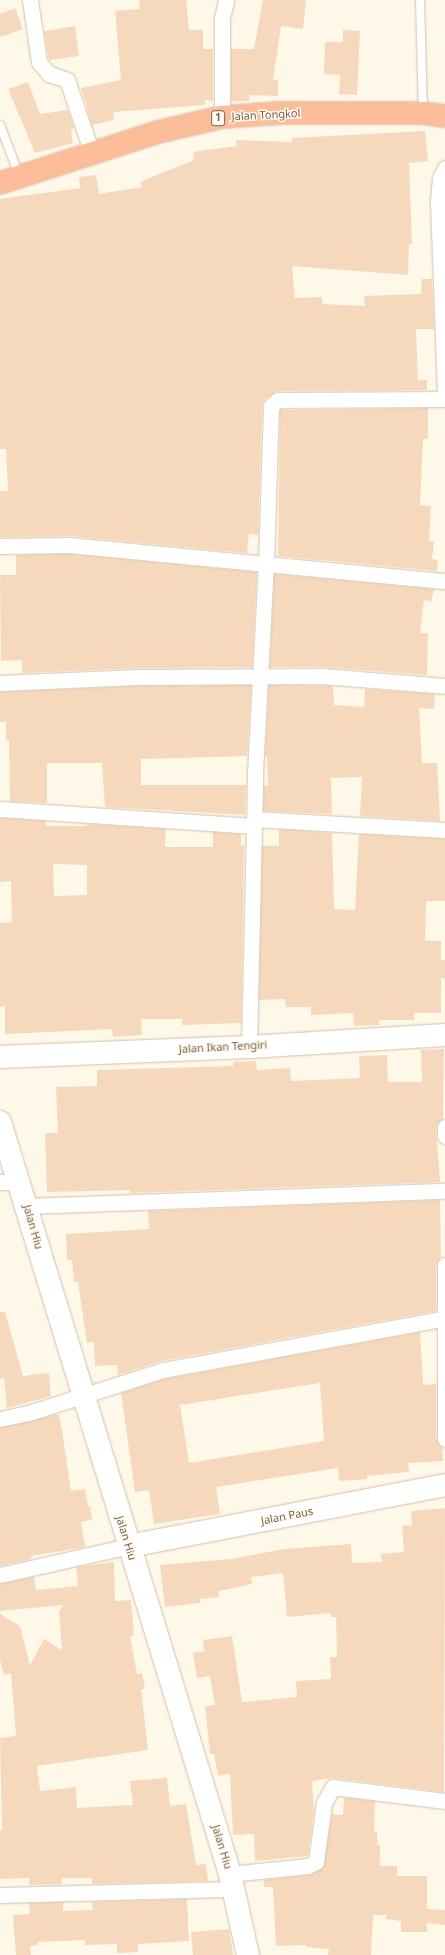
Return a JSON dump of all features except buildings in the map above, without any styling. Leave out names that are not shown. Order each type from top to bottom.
[{"type":"highway","name":"Jalan Tongkol","points":[[10,179],[158,132],[222,117],[279,113],[423,113],[445,116]]},
{"type":"street","points":[[30,0],[39,62],[50,74],[67,80],[92,153]]},
{"type":"street","points":[[222,117],[222,18],[226,0]]},
{"type":"street","points":[[445,168],[440,178],[438,202],[445,390]]},
{"type":"street","points":[[249,1047],[259,678],[266,564],[273,402],[278,400],[445,399]]},
{"type":"street","points":[[0,546],[69,545],[445,581]]},
{"type":"street","points":[[0,683],[138,677],[259,678],[322,676],[445,686]]},
{"type":"street","points":[[0,809],[445,830]]},
{"type":"street","name":"Jalan Ikan Tengiri","points":[[0,1057],[249,1047],[445,1035]]},
{"type":"street","name":"Jalan Hiu","points":[[0,1122],[10,1182],[27,1206],[83,1396],[232,1882],[248,1955]]},
{"type":"street","points":[[445,1127],[445,1136]]},
{"type":"street","points":[[27,1206],[445,1191]]},
{"type":"street","points":[[445,1265],[445,1439]]},
{"type":"street","points":[[0,1419],[83,1396],[163,1370],[445,1318]]},
{"type":"street","name":"Jalan Paus","points":[[129,1546],[445,1485]]},
{"type":"street","points":[[0,1575],[129,1546]]},
{"type":"street","points":[[0,1895],[232,1882],[308,1866],[316,1862],[324,1803],[333,1787],[445,1801]]},
{"type":"lane","points":[[420,0],[423,113]]},
{"type":"lane","points":[[0,125],[10,179]]}]
